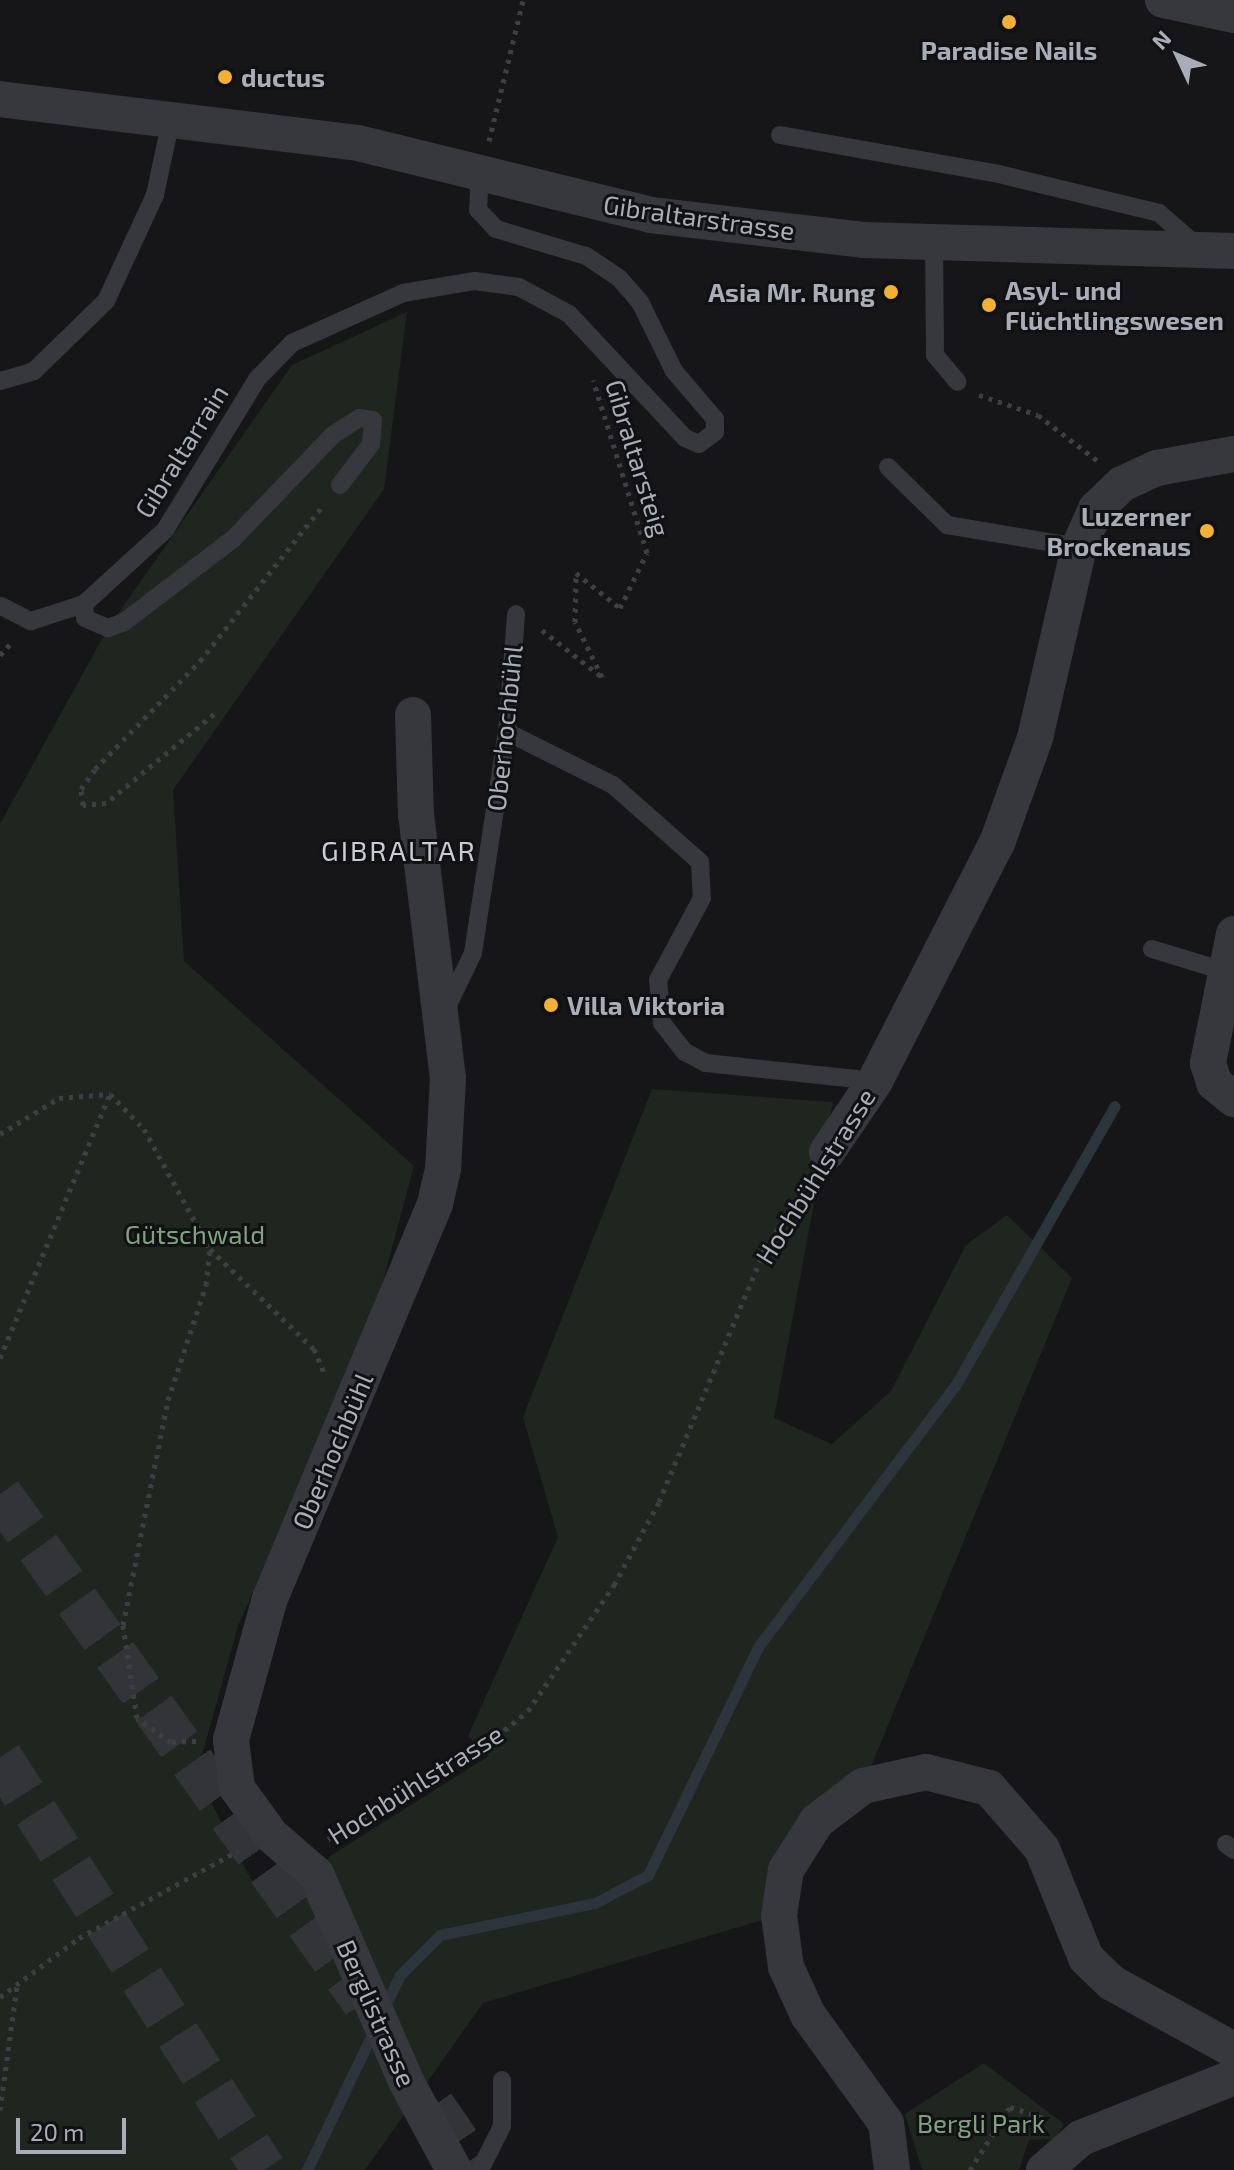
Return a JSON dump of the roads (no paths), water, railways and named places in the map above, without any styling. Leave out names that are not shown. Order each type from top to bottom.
[{"type":"street","points":[[1163,0],[1234,15]]},
{"type":"street","name":"Gibraltarstrasse","points":[[0,99],[358,143],[480,177],[651,215],[934,241],[1197,246],[1234,251]]},
{"type":"street","name":"Hochbühlstrasse","points":[[827,1152],[875,1081],[997,843],[1035,738],[1079,547],[1096,509],[1122,484],[1157,468],[1234,454]]},
{"type":"street","name":"Oberhochbühl","points":[[307,1866],[271,1835],[237,1788],[231,1740],[270,1598],[435,1204],[449,1123],[416,814],[413,715]]},
{"type":"street","points":[[1234,934],[1224,971],[1208,1063],[1214,1083],[1234,1099]]},
{"type":"street","points":[[892,2170],[886,2123],[808,2015],[786,1967],[779,1915],[786,1870],[817,1821],[863,1786],[926,1772],[989,1788],[1042,1849],[1086,1958],[1112,1983],[1234,2050]]},
{"type":"street","name":"Berglistrasse","points":[[307,1866],[407,2083],[454,2170]]},
{"type":"street","points":[[1044,2170],[1081,2138],[1234,2077]]},
{"type":"lane","points":[[0,381],[34,371],[106,301],[155,195],[171,120]]},
{"type":"lane","points":[[780,135],[999,174],[1159,213],[1197,246]]},
{"type":"lane","name":"Gibraltarrain","points":[[84,604],[165,530],[257,379],[292,343],[403,293],[475,281],[519,287],[584,330],[685,438],[711,440],[715,419],[674,371],[640,302],[586,256],[496,229],[478,210],[480,177]]},
{"type":"lane","points":[[934,241],[935,355],[958,382]]},
{"type":"lane","points":[[1,606],[31,621],[84,604],[94,626],[124,622],[233,539],[333,435],[359,418],[373,420],[371,444],[340,485]]},
{"type":"lane","points":[[888,467],[947,525],[1079,547]]},
{"type":"lane","name":"Oberhochbühl","points":[[439,1025],[473,953],[507,732],[516,614]]},
{"type":"lane","points":[[507,732],[613,785],[700,862],[702,898],[658,980],[662,1023],[685,1052],[706,1063],[875,1081]]},
{"type":"lane","points":[[1152,949],[1224,971]]},
{"type":"lane","points":[[480,2170],[502,2126],[502,2080]]},
{"type":"waterway","points":[[383,2010],[400,1975],[440,1935],[595,1903],[648,1875],[758,1647],[955,1386],[1115,1106]]},
{"type":"waterway","points":[[307,2170],[374,2030]]},
{"type":"tunnel","points":[[0,1494],[364,2002]]},
{"type":"tunnel","points":[[0,1757],[264,2170]]},
{"type":"tunnel","points":[[433,2106],[477,2170]]},
{"type":"place","name":"Paradise Nails","points":[[1009,22]]},
{"type":"place","name":"ductus","points":[[225,77]]},
{"type":"place","name":"Asia Mr. Rung","points":[[891,292]]},
{"type":"place","name":"Asyl- und Flüchtlingswesen","points":[[989,305]]},
{"type":"place","name":"Luzerner Brockenaus","points":[[1207,531]]},
{"type":"place","name":"Villa Viktoria","points":[[551,1005]]},
{"type":"district","name":"GIBRALTAR","points":[[399,850]]},
{"type":"park label","name":"Gütschwald","points":[[195,1234]]},
{"type":"park label","name":"Bergli Park","points":[[981,2123]]}]
